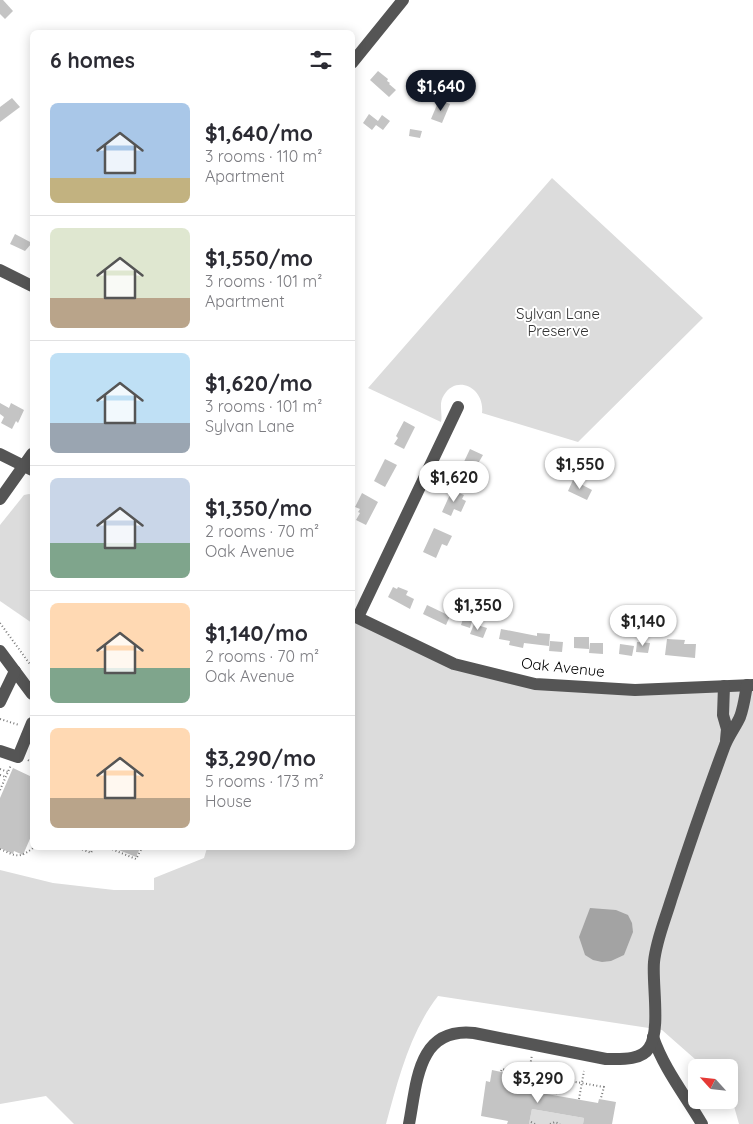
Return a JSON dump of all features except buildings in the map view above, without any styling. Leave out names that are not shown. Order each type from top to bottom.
[{"type":"street","points":[[355,58],[403,0]]},
{"type":"street","points":[[0,270],[30,285]]},
{"type":"street","points":[[355,616],[458,407]]},
{"type":"street","points":[[0,454],[28,468],[0,499]]},
{"type":"street","name":"Oak Avenue","points":[[355,616],[454,664],[535,684],[635,690],[750,685]]},
{"type":"street","points":[[0,651],[30,691]]},
{"type":"street","points":[[0,702],[15,671]]},
{"type":"street","points":[[408,1124],[420,1064],[425,1054],[440,1040],[449,1035],[463,1032],[606,1059],[640,1056],[649,1048],[653,1037],[654,1025],[654,961],[658,940],[686,852],[725,745],[739,719],[750,685]]},
{"type":"street","points":[[724,686],[723,715],[727,729],[725,745]]},
{"type":"street","points":[[0,751],[18,757],[30,728]]},
{"type":"street","points":[[653,1037],[659,1055],[676,1086],[702,1124]]},
{"type":"path","points":[[0,623],[30,664]]},
{"type":"path","points":[[0,719],[30,726]]},
{"type":"path","points":[[0,768],[8,772],[0,790]]},
{"type":"path","points":[[0,775],[6,777]]},
{"type":"path","points":[[0,849],[15,856],[23,856],[30,850]]},
{"type":"path","points":[[114,850],[136,860],[141,850]]},
{"type":"path","points":[[527,1082],[534,1045]]},
{"type":"path","points":[[556,1094],[561,1067]]},
{"type":"path","points":[[501,1071],[502,1069],[604,1088],[601,1098]]},
{"type":"path","points":[[579,1098],[584,1071]]},
{"type":"path","points":[[531,1122],[535,1124]]},
{"type":"path","points":[[550,1124],[555,1122],[560,1124]]},
{"type":"green space","name":"Sylvan Lane Preserve","points":[[552,178],[703,318],[578,442],[482,413],[482,404],[475,391],[463,385],[456,385],[449,389],[442,398],[441,422],[368,388]]},
{"type":"green space","points":[[30,494],[30,622],[0,601],[0,525],[24,495]]},
{"type":"green space","points":[[355,616],[454,664],[535,684],[753,685],[753,1124],[739,1124],[735,1109],[738,1109],[738,1059],[695,1059],[662,1030],[438,996],[428,1010],[412,1041],[400,1074],[386,1124],[74,1124],[46,1096],[0,1104],[0,870],[53,883],[114,890],[154,890],[154,878],[204,858],[206,850],[355,850]]},
{"type":"green space","points":[[532,1109],[584,1118],[583,1124],[529,1124]]},
{"type":"shaded area","points":[[590,908],[616,910],[628,915],[632,923],[633,932],[624,955],[611,961],[602,962],[593,960],[585,955],[579,937]]}]
